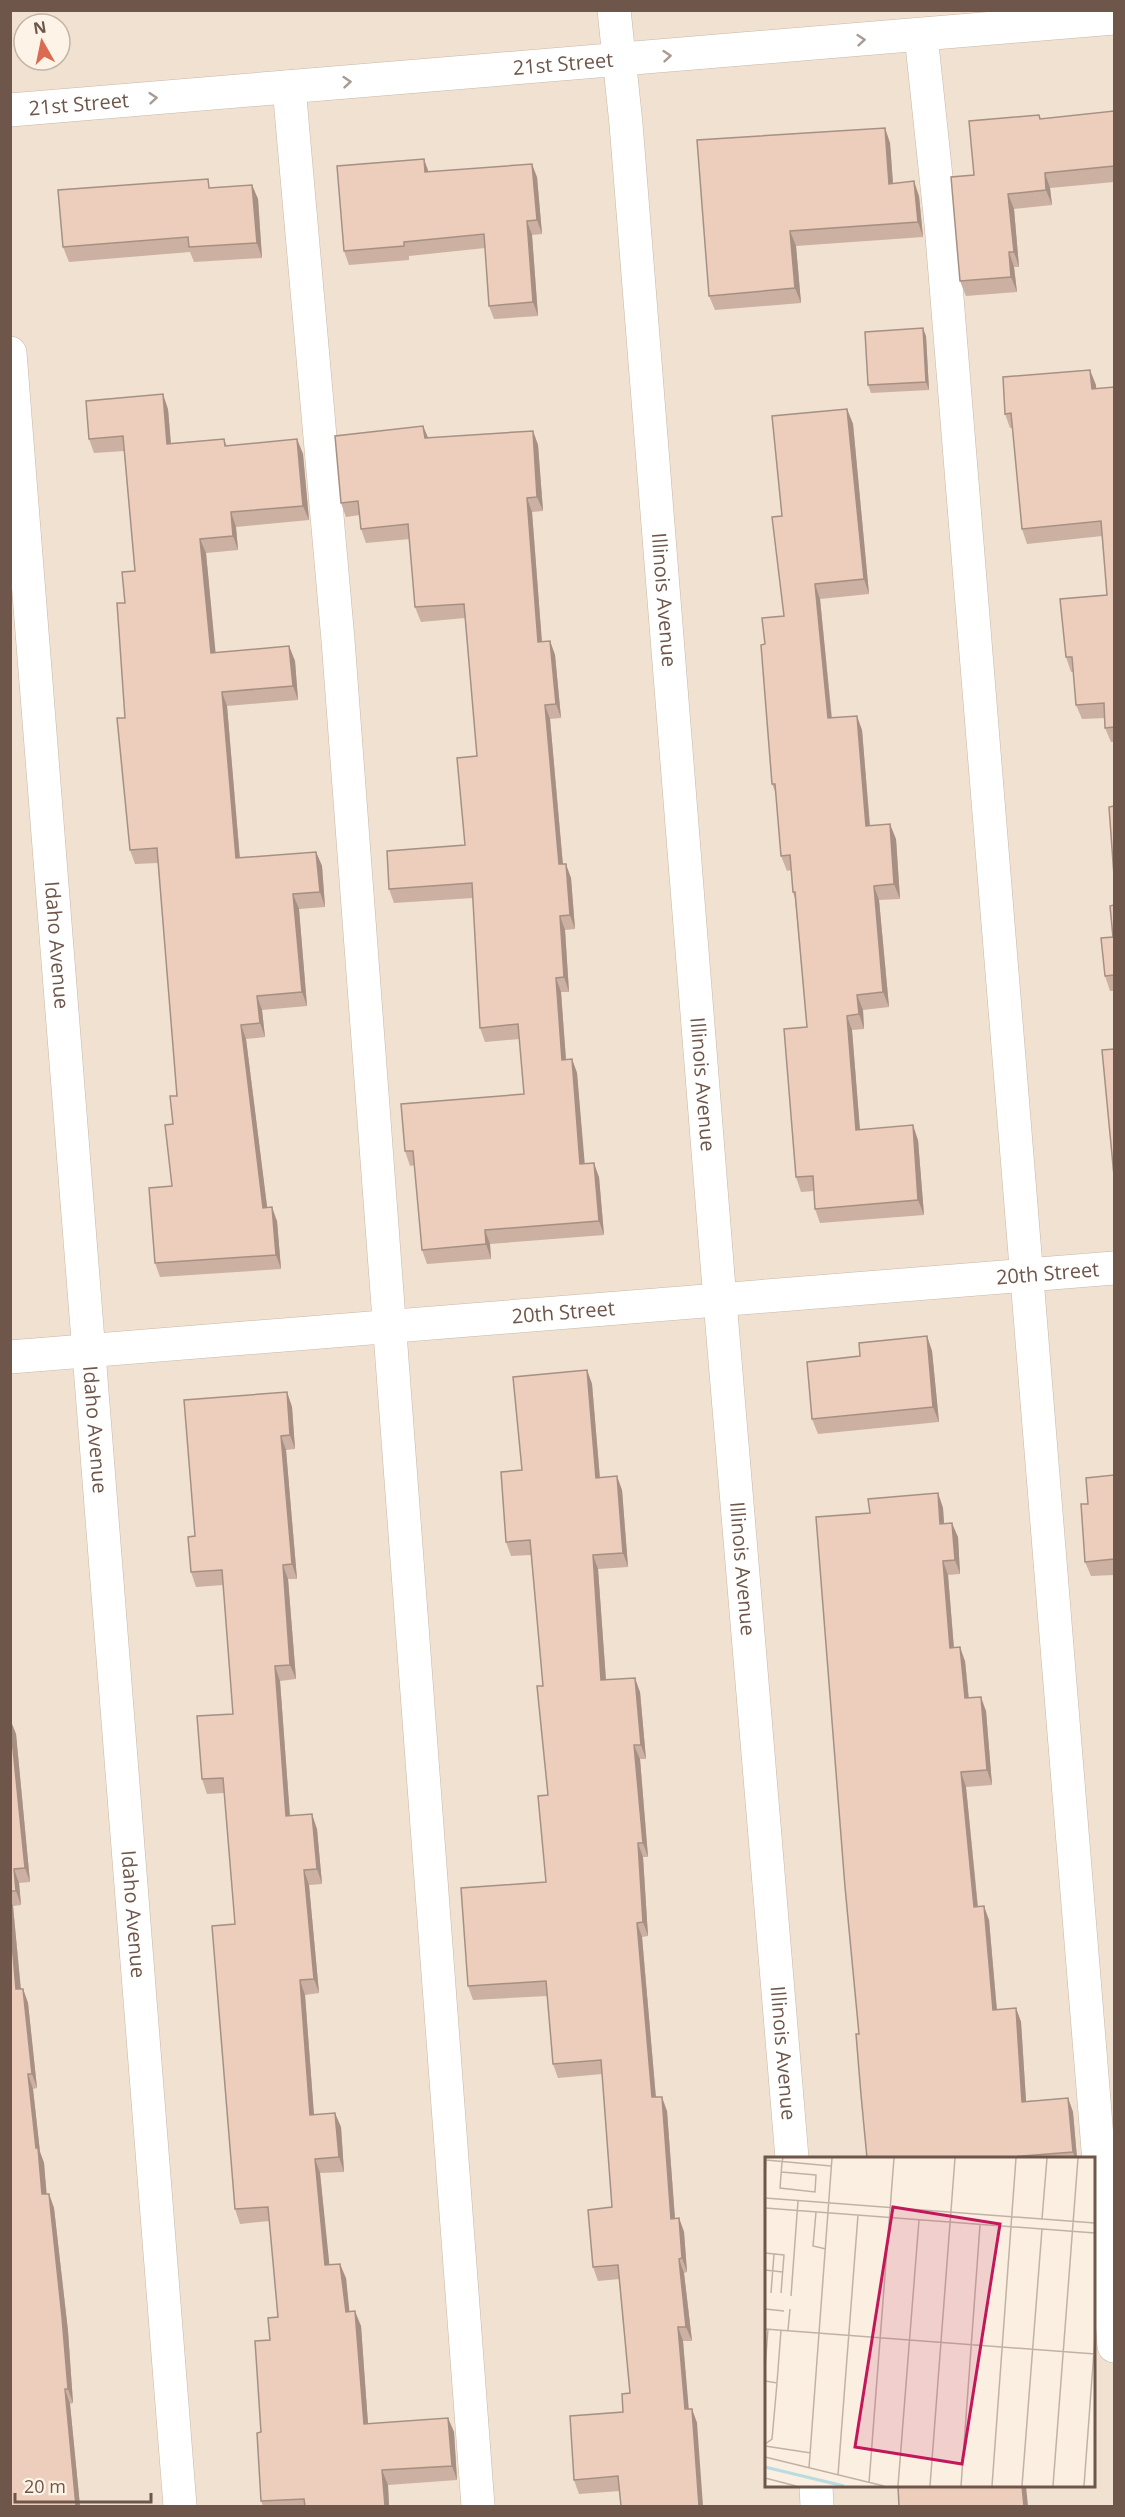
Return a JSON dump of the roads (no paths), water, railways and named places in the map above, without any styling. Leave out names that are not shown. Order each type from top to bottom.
[{"type":"street","name":"Illinois Avenue","points":[[614,10],[620,60],[792,2157]]},
{"type":"street","name":"21st Street","points":[[10,110],[1114,18]]},
{"type":"street","points":[[921,35],[943,248],[1014,1098],[1026,1275],[1114,2346]]},
{"type":"street","points":[[289,87],[338,640],[478,2506]]},
{"type":"street","name":"Idaho Avenue","points":[[10,352],[91,1350],[180,2506]]},
{"type":"street","name":"20th Street","points":[[10,1357],[1114,1268]]},
{"type":"street","points":[[816,2487],[818,2506]]}]
